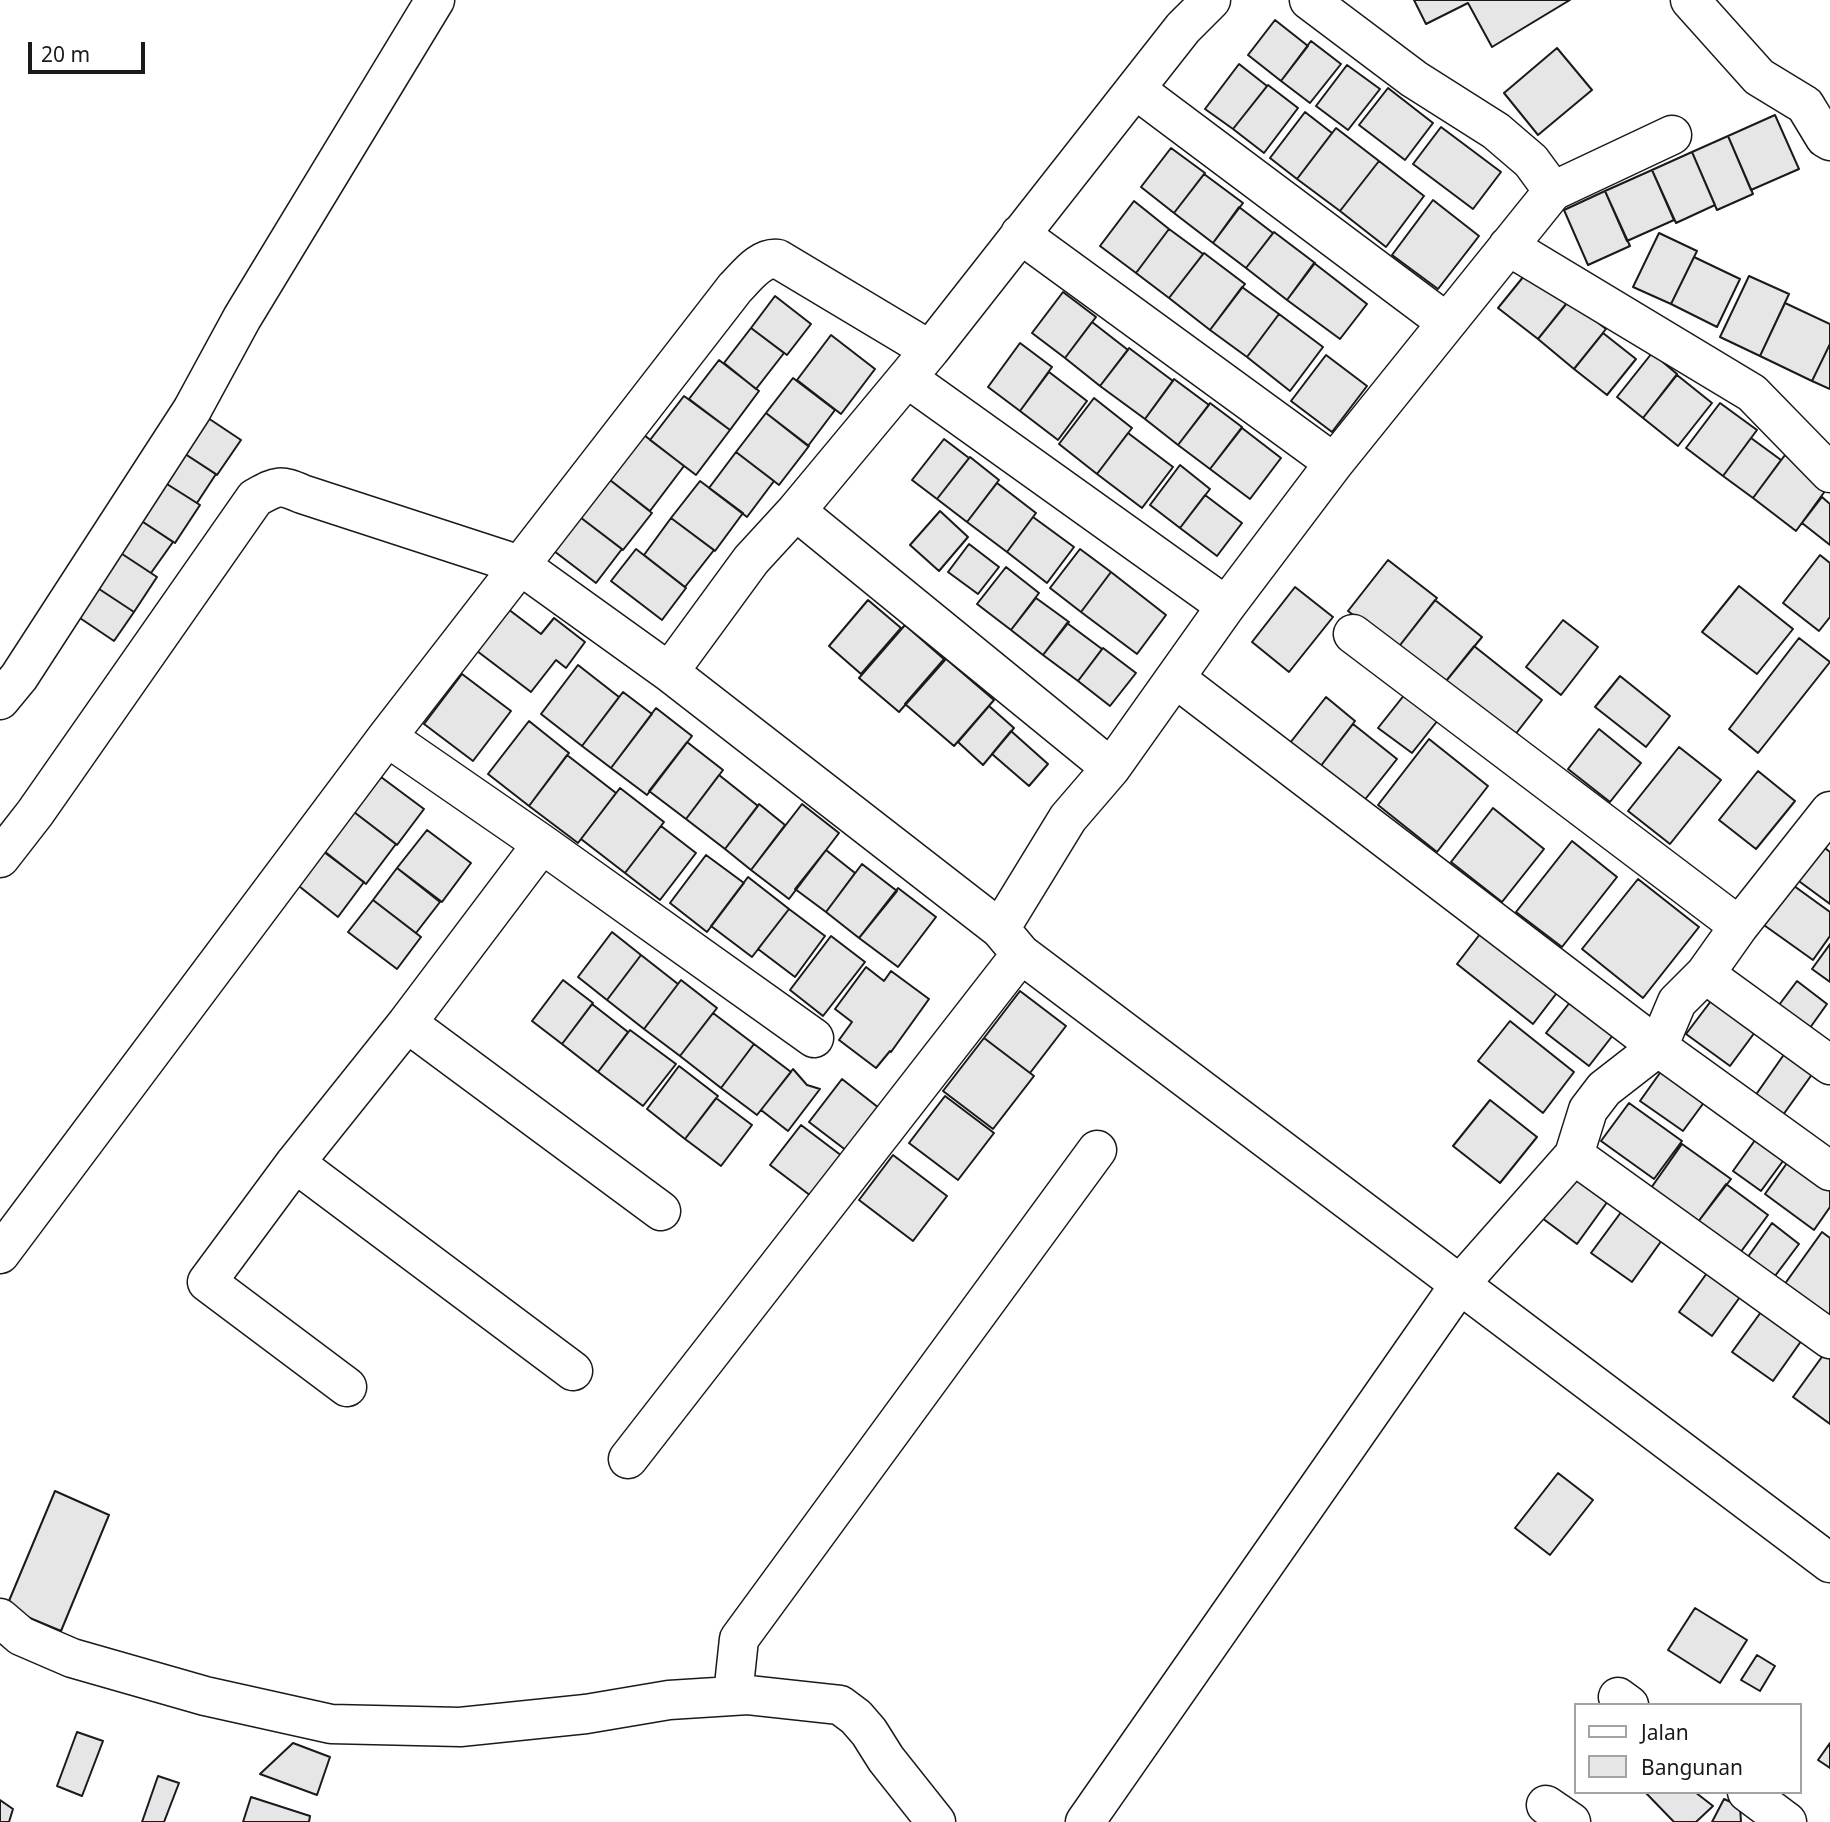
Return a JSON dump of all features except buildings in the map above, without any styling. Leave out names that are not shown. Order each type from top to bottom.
[{"type":"street","points":[[0,700],[19,677],[192,410],[242,317],[435,0]]},
{"type":"street","points":[[669,672],[751,560],[796,511],[919,364],[1183,28],[1211,0]]},
{"type":"street","points":[[1309,0],[1414,79],[1496,131],[1531,161],[1553,191]]},
{"type":"street","points":[[1690,0],[1759,77],[1805,106],[1825,138],[1830,141]]},
{"type":"street","points":[[1135,89],[1446,322]]},
{"type":"street","points":[[628,1459],[1011,942],[1068,818],[1111,768],[1226,606],[1334,463],[1553,191],[1672,135]]},
{"type":"street","points":[[1020,234],[1334,463]]},
{"type":"street","points":[[1508,246],[1752,393],[1830,445]]},
{"type":"street","points":[[0,1254],[387,737],[735,288],[765,260],[778,259],[919,364],[1226,606]]},
{"type":"street","points":[[1752,393],[1830,473]]},
{"type":"street","points":[[0,858],[51,791],[255,498],[285,486],[302,494],[520,565],[669,672],[1011,942],[1830,1563]]},
{"type":"street","points":[[796,511],[1111,768]]},
{"type":"street","points":[[1353,634],[1738,926]]},
{"type":"street","points":[[1175,678],[1658,1047],[1830,1171]]},
{"type":"street","points":[[387,737],[814,1038]]},
{"type":"street","points":[[1085,1822],[1460,1284],[1574,1155],[1588,1110],[1604,1089],[1658,1047],[1677,1002],[1705,974],[1738,926],[1826,823]]},
{"type":"street","points":[[347,1387],[207,1282],[295,1163],[407,1023],[542,844]]},
{"type":"street","points":[[1705,974],[1830,1065]]},
{"type":"street","points":[[407,1023],[661,1211]]},
{"type":"street","points":[[733,1695],[739,1639],[1097,1150]]},
{"type":"street","points":[[1574,1155],[1830,1339]]},
{"type":"street","points":[[295,1163],[573,1371]]},
{"type":"street","points":[[0,1618],[21,1636],[95,1665],[205,1696],[331,1724],[460,1727],[586,1714],[669,1700],[733,1695],[840,1705],[856,1717],[869,1732],[886,1759],[936,1822]]},
{"type":"street","points":[[1750,1794],[1787,1822]]}]
